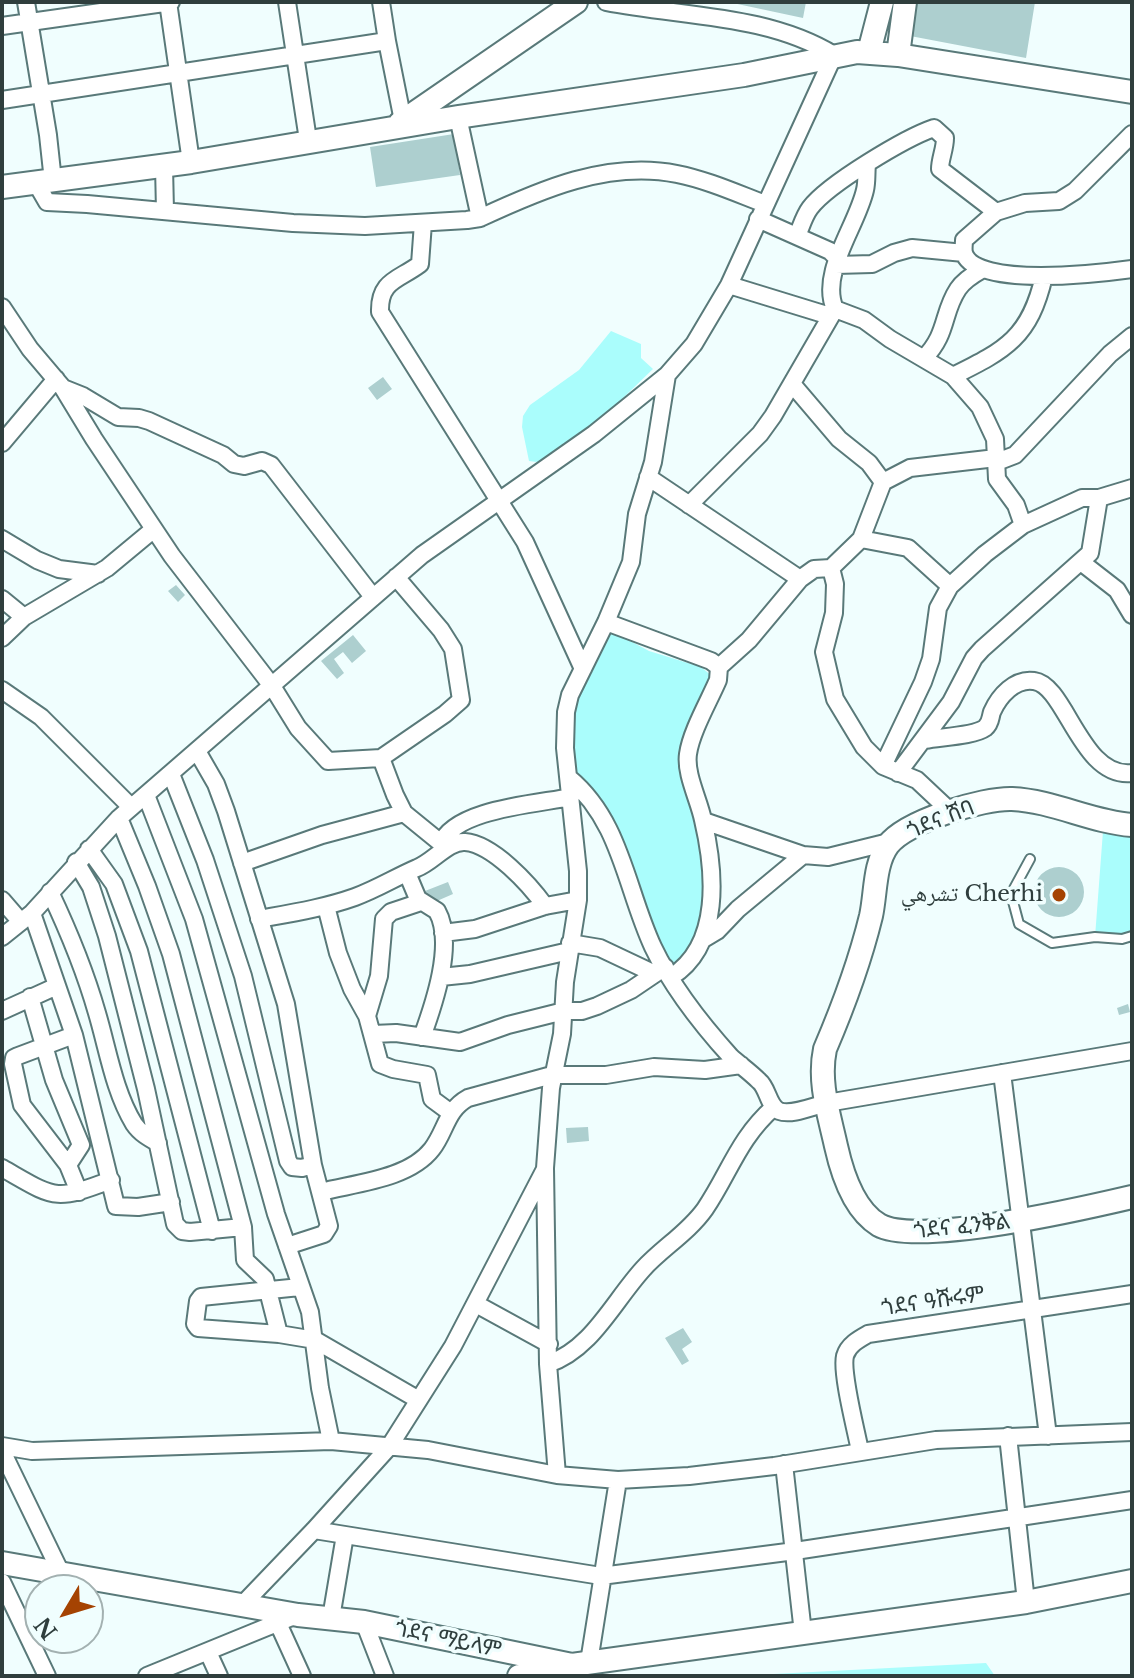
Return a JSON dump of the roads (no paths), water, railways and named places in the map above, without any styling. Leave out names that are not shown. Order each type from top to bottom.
[{"type":"street","points":[[26,2],[40,93],[44,182],[51,203],[350,225],[423,223],[480,218],[540,191],[581,178],[623,171],[673,173],[762,211],[797,236],[830,251],[837,261]]},
{"type":"street","points":[[2,26],[169,2],[191,162]]},
{"type":"street","points":[[287,2],[308,140]]},
{"type":"street","points":[[381,2],[400,124]]},
{"type":"street","points":[[400,124],[576,2]]},
{"type":"street","points":[[606,2],[762,25],[816,44],[834,55]]},
{"type":"street","points":[[869,52],[882,2]]},
{"type":"street","points":[[898,55],[905,2]]},
{"type":"street","points":[[2,100],[387,41]]},
{"type":"street","points":[[2,187],[191,162],[400,124],[744,75],[834,55],[869,52],[1132,92]]},
{"type":"street","points":[[2,937],[26,918],[125,812],[422,555],[594,434],[667,375],[694,344],[729,285],[834,55]]},
{"type":"street","points":[[458,117],[480,218]]},
{"type":"street","points":[[797,236],[812,205],[837,183],[890,149],[934,128],[945,138],[940,169],[996,212]]},
{"type":"street","points":[[1132,134],[1084,183],[1059,201],[1025,203],[996,212],[964,240],[964,253],[983,269],[1044,276],[1091,275],[1132,269]]},
{"type":"street","points":[[689,505],[760,434],[793,385],[832,312],[830,292],[837,261],[865,190],[867,165]]},
{"type":"street","points":[[164,166],[165,211]]},
{"type":"street","points":[[423,223],[420,264],[386,286],[380,299],[380,312],[525,542],[583,669]]},
{"type":"street","points":[[837,261],[872,264],[912,248],[964,253]]},
{"type":"street","points":[[924,358],[939,341],[961,284],[983,269]]},
{"type":"street","points":[[953,376],[995,356],[1008,345],[1036,309],[1044,276]]},
{"type":"street","points":[[729,285],[864,320],[953,376],[980,407],[995,439],[997,479],[1016,505],[1023,525]]},
{"type":"street","points":[[2,307],[30,349],[60,383],[154,529],[272,686],[298,728],[328,761],[381,758],[461,700],[453,649],[396,577]]},
{"type":"street","points":[[373,1034],[396,1033],[460,1042],[494,1029],[564,1011],[582,1011],[663,973],[682,970],[702,940],[714,890],[704,821],[687,755],[718,680],[719,667],[749,640],[800,579],[814,569],[831,568],[861,539],[883,482],[910,468],[996,458],[1002,460],[1015,455],[1110,354],[1132,336]]},
{"type":"street","points":[[557,1475],[548,1364],[545,1168],[552,1075],[562,1034],[578,900],[565,748],[566,712],[570,695],[631,562],[637,514],[653,462],[667,375]]},
{"type":"street","points":[[4,435],[60,383]]},
{"type":"street","points":[[60,383],[118,417],[149,421],[223,455],[234,464],[244,466],[262,461],[271,465],[373,597]]},
{"type":"street","points":[[793,385],[839,439],[869,463],[883,482]]},
{"type":"street","points":[[648,477],[800,579]]},
{"type":"street","points":[[890,770],[931,659],[938,608],[950,586],[1023,525],[1082,498],[1099,498],[1132,488]]},
{"type":"street","points":[[890,770],[925,740],[982,649],[1090,553],[1099,498]]},
{"type":"street","points":[[2,638],[24,617],[98,574],[154,529]]},
{"type":"street","points":[[2,539],[59,569],[98,574]]},
{"type":"street","points":[[861,539],[908,548],[950,586]]},
{"type":"street","points":[[1081,562],[1125,589],[1132,615]]},
{"type":"street","points":[[831,568],[835,584],[834,613],[824,652],[835,699],[864,747],[890,770],[917,780],[950,811]]},
{"type":"street","points":[[2,599],[24,617]]},
{"type":"street","points":[[606,622],[711,661],[719,667]]},
{"type":"street","points":[[925,740],[984,728],[990,722],[1001,695],[1016,684],[1035,681],[1043,685],[1062,706],[1087,749],[1115,772],[1132,773]]},
{"type":"street","points":[[2,690],[41,717],[125,812],[171,954],[243,1227],[245,1260],[265,1279],[279,1334]]},
{"type":"street","points":[[197,751],[216,784],[286,1004],[313,1165],[329,1226],[327,1232],[287,1246]]},
{"type":"street","points":[[381,758],[404,813],[444,846]]},
{"type":"street","points":[[171,774],[205,860],[243,976],[288,1161],[292,1167],[313,1165]]},
{"type":"street","points":[[569,778],[596,807],[612,836],[663,973],[741,1065],[765,1086],[774,1107],[783,1112],[1132,1051]]},
{"type":"street","points":[[146,795],[194,919],[287,1246],[310,1312],[331,1441]]},
{"type":"street","points":[[444,846],[445,834],[462,822],[501,809],[571,797]]},
{"type":"street","name":"ጎደና ሸባ","points":[[821,1069],[870,917],[881,857],[889,842],[905,831],[950,811],[1010,799],[1051,804],[1113,824],[1132,825]]},
{"type":"street","points":[[242,863],[322,835],[404,813]]},
{"type":"street","points":[[704,821],[803,855],[828,857],[889,842]]},
{"type":"street","points":[[259,919],[359,896],[429,863],[444,846],[460,842],[469,842],[504,862],[532,887],[545,906]]},
{"type":"street","points":[[89,849],[114,884],[139,951],[212,1231]]},
{"type":"street","points":[[702,940],[717,931],[738,909],[803,855]]},
{"type":"street","points":[[76,862],[91,887],[107,936],[151,1111],[175,1224],[182,1231],[243,1227]]},
{"type":"street","points":[[407,873],[421,902],[437,911],[443,933],[441,977],[422,1037]]},
{"type":"street","points":[[50,892],[72,939],[92,996],[116,1084],[135,1126],[158,1143]]},
{"type":"street","points":[[2,900],[26,918],[57,986],[89,1090],[115,1203],[120,1207],[171,1202]]},
{"type":"street","points":[[443,933],[475,929],[545,906],[578,900]]},
{"type":"street","points":[[367,1016],[379,976],[384,919],[391,912],[421,902]]},
{"type":"street","points":[[326,906],[343,968],[367,1016],[380,1064],[427,1075],[432,1099],[451,1113]]},
{"type":"street","points":[[441,977],[470,974],[570,947],[600,948],[663,973]]},
{"type":"street","points":[[2,1011],[57,986]]},
{"type":"street","points":[[30,997],[44,1047],[81,1145],[68,1165]]},
{"type":"street","points":[[74,1035],[14,1058],[15,1082],[22,1105],[68,1165],[79,1192]]},
{"type":"street","points":[[321,1192],[374,1179],[417,1162],[433,1148],[451,1113],[468,1098],[552,1075],[606,1075],[654,1067],[705,1070],[741,1065]]},
{"type":"street","name":"ጎደና ፈንቅል","points":[[821,1069],[841,1165],[856,1201],[877,1224],[900,1233],[1023,1221],[1132,1197]]},
{"type":"street","points":[[1002,1073],[1048,1436]]},
{"type":"street","points":[[89,1090],[116,1084]]},
{"type":"street","points":[[151,1111],[179,1106]]},
{"type":"street","points":[[548,1364],[564,1359],[580,1348],[644,1267],[693,1224],[706,1207],[743,1140],[774,1107]]},
{"type":"street","points":[[2,1168],[46,1193],[60,1196],[111,1180]]},
{"type":"street","points":[[244,1603],[389,1447],[453,1346],[545,1168]]},
{"type":"street","points":[[300,1287],[201,1297],[195,1324],[198,1328],[315,1340],[417,1399]]},
{"type":"street","name":"ጎደና ዓሹሩም","points":[[860,1451],[845,1357],[853,1343],[868,1334],[1132,1294]]},
{"type":"street","points":[[476,1304],[549,1344]]},
{"type":"street","points":[[60,1574],[2,1449],[32,1451],[331,1441],[428,1450],[557,1475],[618,1480],[689,1476],[936,1440],[1132,1432]]},
{"type":"street","points":[[1008,1436],[1026,1602]]},
{"type":"street","points":[[784,1464],[803,1633]]},
{"type":"street","points":[[519,1676],[580,1664],[601,1576],[618,1480]]},
{"type":"street","points":[[314,1530],[601,1576],[795,1551],[1132,1500]]},
{"type":"street","points":[[331,1618],[345,1535]]},
{"type":"street","name":"ጎደና ማይላም","points":[[2,1563],[39,1574]]},
{"type":"street","name":"ጎደና ማይላም","points":[[104,1586],[244,1603],[288,1618],[364,1622],[580,1664],[1026,1602],[1132,1581]]},
{"type":"street","points":[[2,1582],[24,1614]]},
{"type":"street","points":[[147,1676],[288,1618],[302,1676]]},
{"type":"street","points":[[364,1622],[385,1676]]},
{"type":"street","points":[[208,1652],[219,1676]]},
{"type":"street","points":[[41,1654],[47,1676]]},
{"type":"lane","points":[[1030,859],[1011,894],[1019,924],[1052,943],[1132,936]]},
{"type":"place","name":"تشرهي Cherhi","points":[[1059,895]]}]
